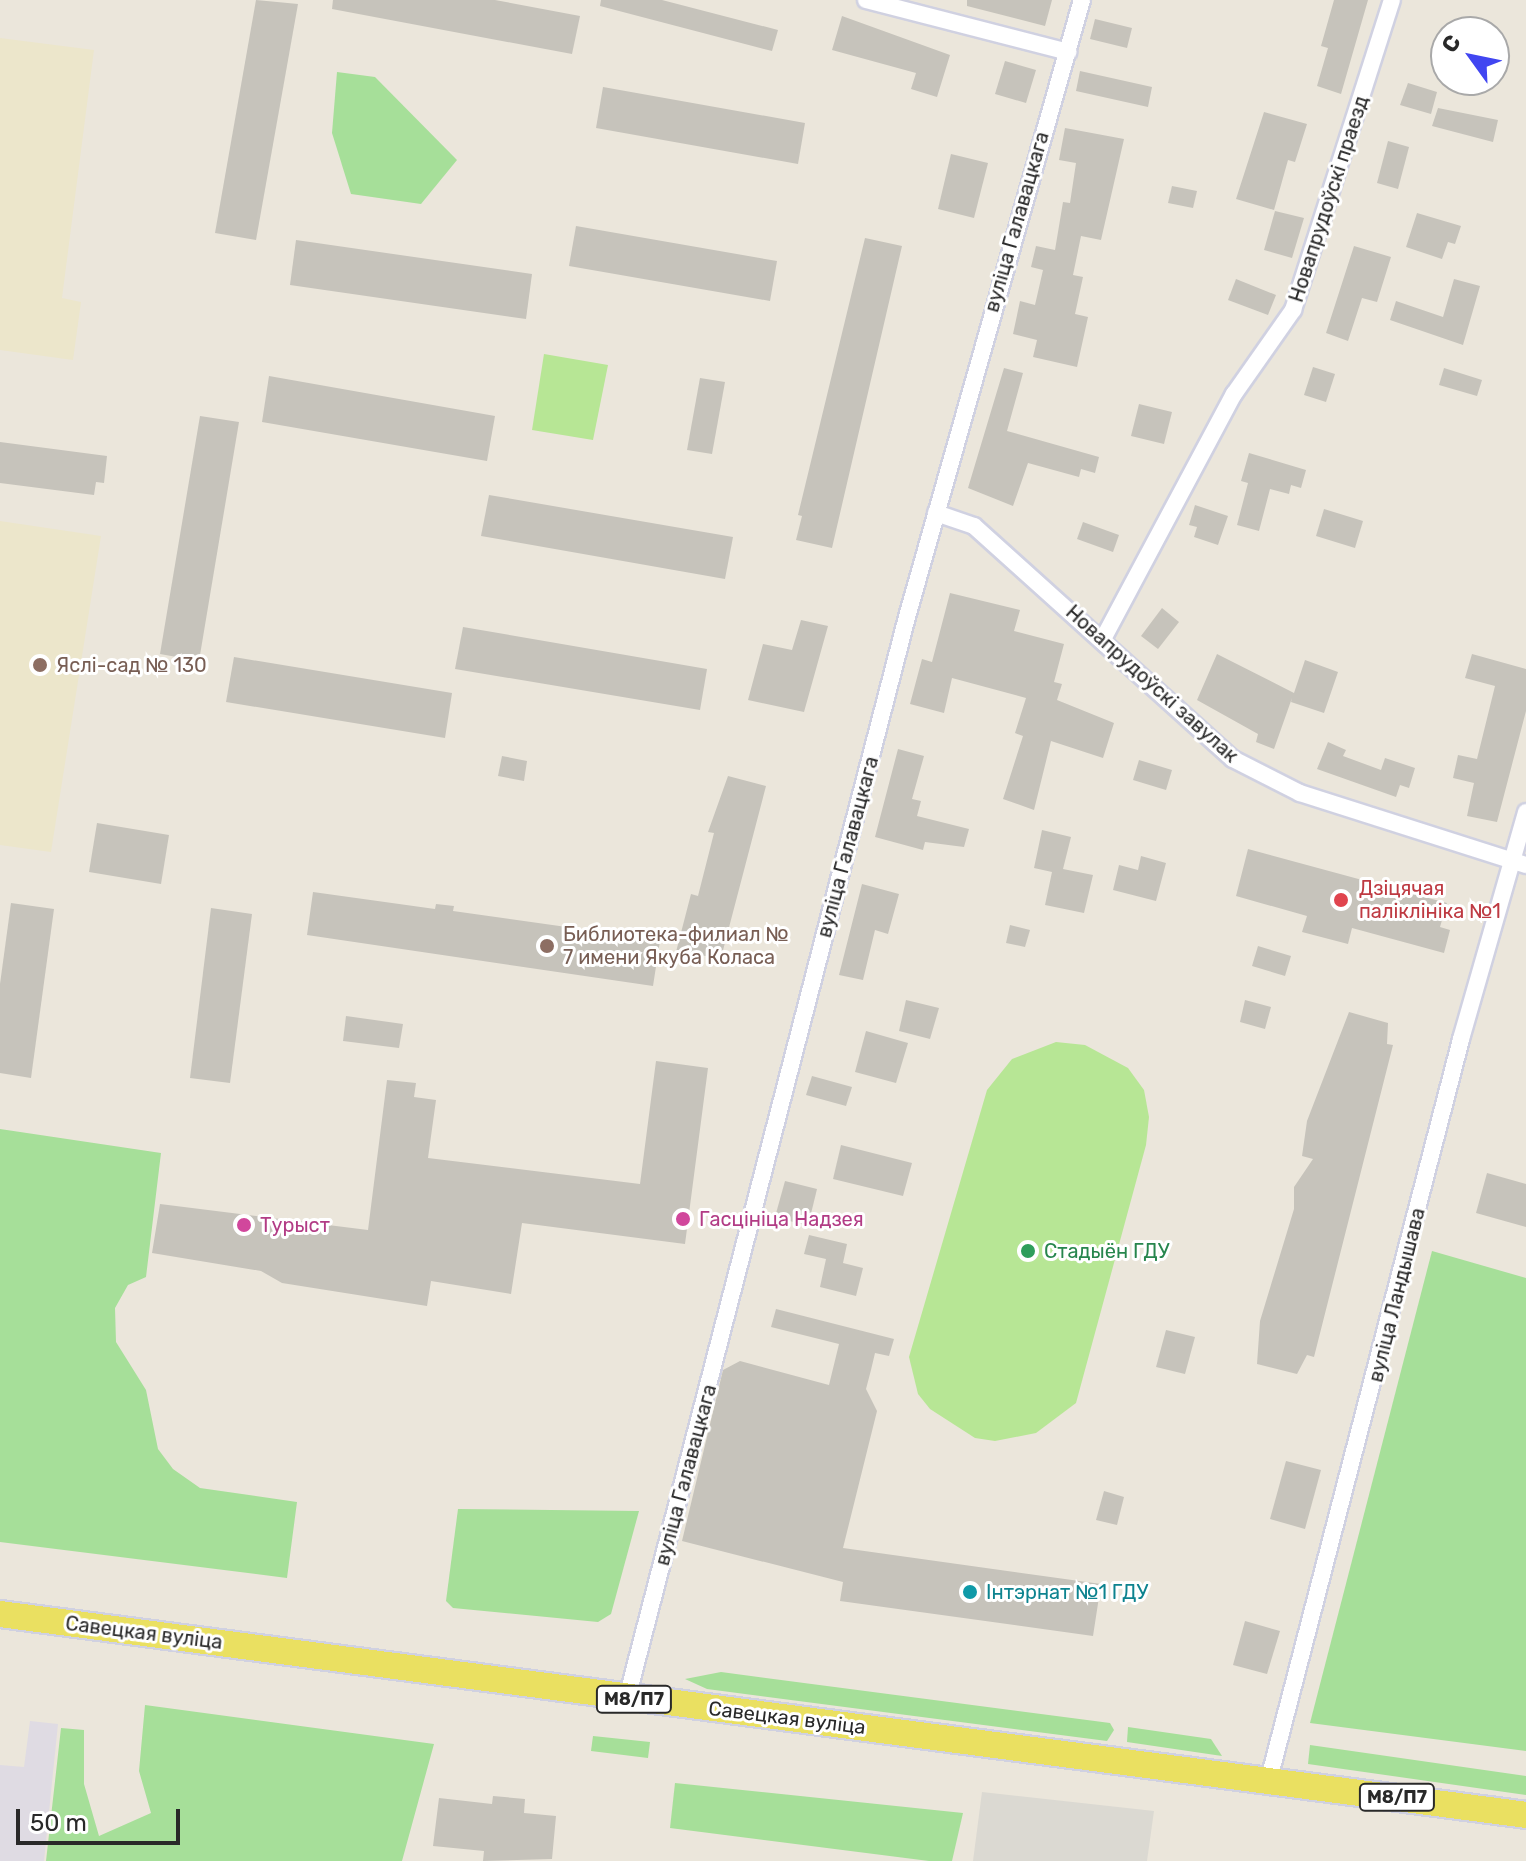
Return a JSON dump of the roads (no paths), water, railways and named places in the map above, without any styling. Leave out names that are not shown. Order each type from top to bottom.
[{"type":"main road","name":"Савецкая вуліца","points":[[0,1614],[1526,1815]]},
{"type":"street","points":[[866,0],[1068,52]]},
{"type":"street","name":"вуліца Галавацкага","points":[[627,1698],[936,513],[1082,0]]},
{"type":"street","name":"Новапрудоўскі праезд","points":[[1103,639],[1234,394],[1293,310],[1392,0]]},
{"type":"street","name":"Новапрудоўскі завулак","points":[[936,513],[974,526],[1233,759],[1268,780],[1519,864]]},
{"type":"street","name":"вуліца Ландышава","points":[[1269,1779],[1461,1039],[1519,864],[1526,812]]},
{"type":"place","name":"Яслі-сад № 130","points":[[40,665]]},
{"type":"place","name":"Дзіцячая паліклініка №1","points":[[1341,900]]},
{"type":"place","name":"Библиотека-филиал № 7 имени Якуба Коласа","points":[[547,946]]},
{"type":"place","name":"Гасцініца Надзея","points":[[683,1219]]},
{"type":"place","name":"Турыст","points":[[244,1225]]},
{"type":"place","name":"Стадыён ГДУ","points":[[1028,1251]]},
{"type":"place","name":"Інтэрнат №1 ГДУ","points":[[970,1592]]}]
